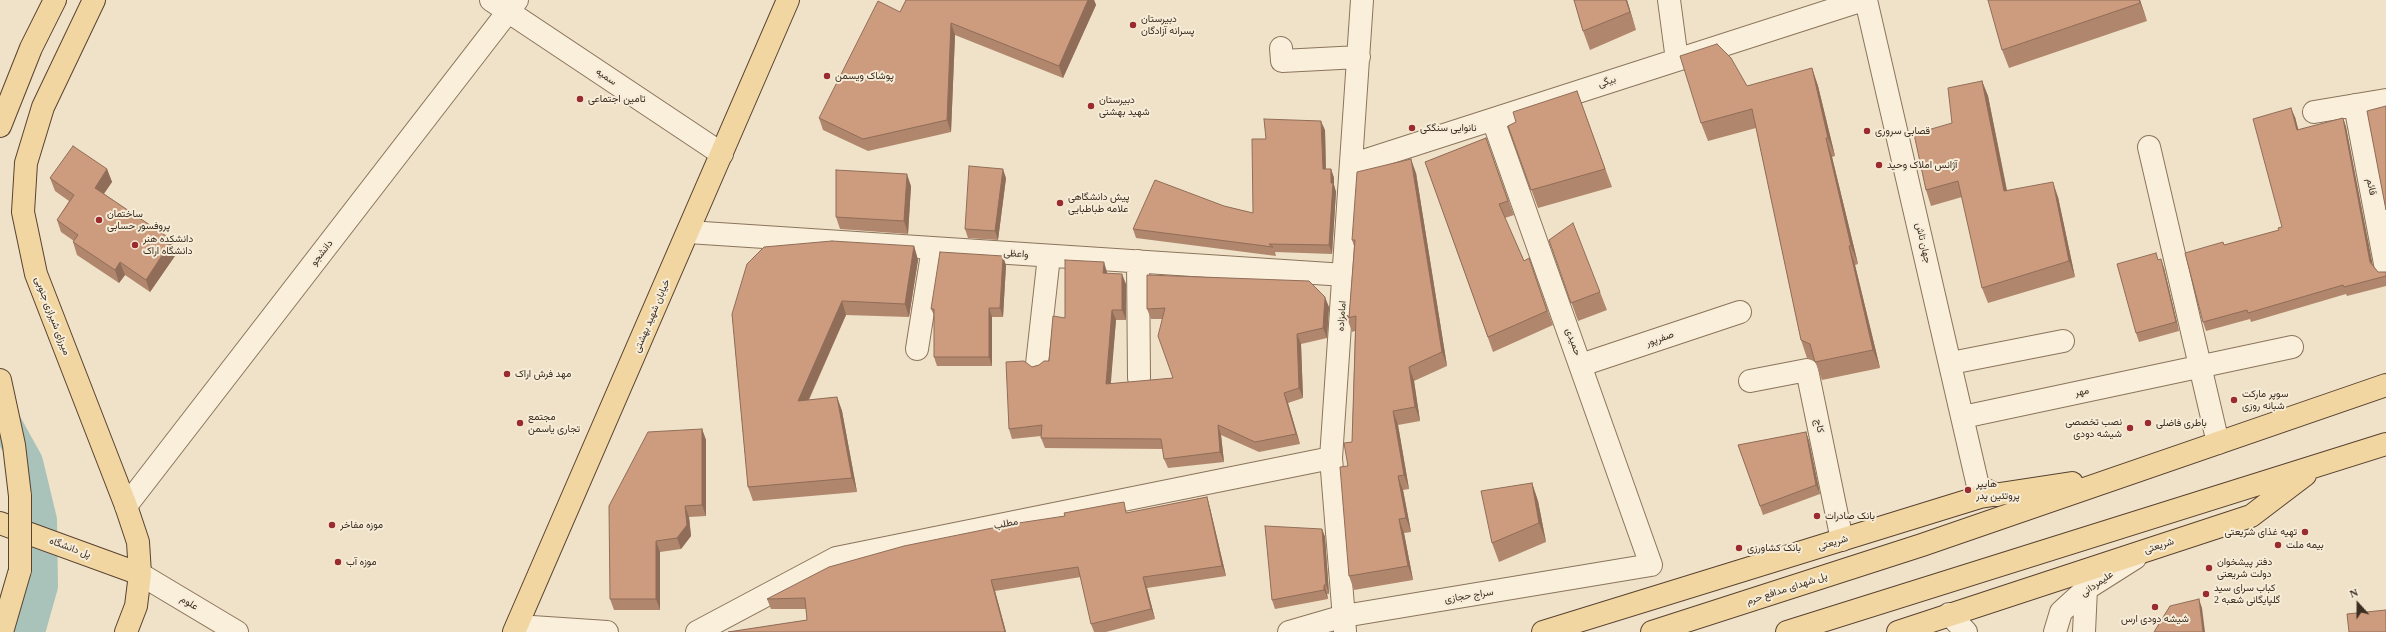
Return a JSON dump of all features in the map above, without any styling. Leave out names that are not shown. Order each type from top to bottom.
[{"type":"main road","points":[[0,126],[30,48],[55,0]]},
{"type":"main road","name":"میرزای شیرازی جنوبی","points":[[94,0],[42,107],[26,163],[23,212],[36,274],[126,506],[138,542],[140,574],[136,606],[126,632]]},
{"type":"main road","name":"خیابان شهید بهشتی","points":[[516,629],[788,0]]},
{"type":"main road","points":[[0,380],[14,445],[20,496],[21,532],[20,570],[2,632]]},
{"type":"main road","name":"شریعتی","points":[[1922,545],[2386,385]]},
{"type":"main road","name":"شریعتی","points":[[1787,632],[2386,444]]},
{"type":"main road","name":"شریعتی","points":[[1898,632],[1951,623],[2152,548],[2252,516],[2317,466]]},
{"type":"main road","name":"شریعتی","points":[[1543,632],[1842,540],[1980,494],[2128,474]]},
{"type":"main road","name":"پل دانشگاه","points":[[0,523],[140,574]]},
{"type":"main road","name":"پل شهدای مدافع حرم","points":[[1652,632],[1922,545]]},
{"type":"street","name":"امامزاده","points":[[1345,624],[1331,458],[1345,275],[1362,0]]},
{"type":"street","points":[[1669,0],[1677,60]]},
{"type":"street","name":"بیگی","points":[[1352,165],[1863,0]]},
{"type":"street","name":"جهان تاش","points":[[1866,0],[1980,494]]},
{"type":"street","name":"دانشجو","points":[[126,506],[506,4]]},
{"type":"street","name":"سمیه","points":[[506,4],[722,154]]},
{"type":"street","points":[[1281,48],[1282,61],[1358,57]]},
{"type":"street","points":[[2314,112],[2386,100]]},
{"type":"street","name":"قائم","points":[[2355,105],[2386,269]]},
{"type":"street","name":"حمیدی","points":[[1493,120],[1651,566]]},
{"type":"street","points":[[2149,147],[2218,443]]},
{"type":"street","name":"واعظی","points":[[688,232],[1345,275]]},
{"type":"street","points":[[918,349],[933,248]]},
{"type":"street","points":[[1038,364],[1048,256]]},
{"type":"street","points":[[1138,261],[1139,378]]},
{"type":"street","name":"صفرپور","points":[[1581,365],[1740,312]]},
{"type":"street","points":[[1951,363],[2063,341]]},
{"type":"street","name":"مهر","points":[[1963,417],[2292,347]]},
{"type":"street","name":"کاج","points":[[1750,381],[1807,370],[1842,540]]},
{"type":"street","name":"مطلب","points":[[697,632],[836,558],[1331,458]]},
{"type":"street","name":"علیمردانی","points":[[2055,632],[2062,612],[2086,589],[2152,548]]},
{"type":"street","name":"سراج حجازی","points":[[1289,632],[1345,624],[1651,566]]},
{"type":"street","name":"علوم","points":[[140,574],[237,632]]},
{"type":"street","points":[[2084,632],[2086,589]]},
{"type":"street","points":[[1951,623],[1966,632]]},
{"type":"street","points":[[516,629],[607,632]]},
{"type":"building","points":[[906,0],[1088,0],[1059,66],[951,23],[947,120],[863,139],[819,118],[878,1],[900,12]]},
{"type":"building","points":[[1574,0],[1626,0],[1630,12],[1583,31]]},
{"type":"building","points":[[1988,0],[2139,0],[2140,3],[2002,50]]},
{"type":"building","points":[[1717,44],[1731,58],[1747,86],[1812,68],[1828,138],[1826,138],[1851,246],[1849,246],[1873,350],[1815,362],[1810,344],[1801,340],[1752,109],[1701,123],[1680,56]]},
{"type":"building","points":[[1982,81],[2004,191],[2053,182],[2069,261],[1982,288],[1958,181],[1926,190],[1914,134],[1952,123],[1948,88]]},
{"type":"building","points":[[1577,91],[1605,169],[1531,190],[1508,126],[1516,122],[1513,112]]},
{"type":"building","points":[[2386,106],[2386,210],[2367,111]]},
{"type":"building","points":[[2291,108],[2297,130],[2343,118],[2370,262],[2378,272],[2386,272],[2386,276],[2344,287],[2343,285],[2248,313],[2247,310],[2203,322],[2185,253],[2223,242],[2224,245],[2279,230],[2278,228],[2282,227],[2253,119]]},
{"type":"building","points":[[1264,119],[1321,121],[1323,169],[1331,169],[1331,183],[1333,183],[1329,245],[1269,244],[1273,247],[1133,229],[1155,180],[1224,206],[1253,213],[1252,139],[1266,139]]},
{"type":"building","points":[[1486,138],[1508,201],[1499,204],[1524,261],[1529,258],[1547,311],[1488,337],[1425,162]]},
{"type":"building","name":"ساختمان پروفسور حسابی","points":[[73,146],[107,169],[95,188],[172,240],[146,280],[120,262],[115,270],[73,242],[78,235],[57,220],[74,195],[50,178]]},
{"type":"building","points":[[1411,159],[1442,352],[1409,367],[1415,407],[1393,411],[1404,475],[1398,476],[1406,518],[1399,519],[1408,566],[1349,576],[1340,467],[1348,466],[1344,443],[1352,442],[1356,316],[1347,318],[1347,315],[1349,317],[1355,240],[1352,240],[1357,172]]},
{"type":"building","points":[[969,166],[1003,169],[995,231],[965,229]]},
{"type":"building","points":[[836,170],[907,174],[904,221],[836,217]]},
{"type":"building","points":[[1573,223],[1600,292],[1571,303],[1549,240]]},
{"type":"building","points":[[832,241],[914,246],[905,304],[842,301],[798,401],[837,397],[852,478],[748,487],[732,314],[747,264],[764,247]]},
{"type":"building","points":[[940,252],[1003,256],[1000,308],[989,308],[989,357],[934,357],[934,309],[931,309]]},
{"type":"building","points":[[2156,253],[2158,260],[2161,259],[2176,322],[2136,333],[2117,264]]},
{"type":"building","points":[[1065,260],[1104,262],[1103,273],[1122,274],[1122,310],[1112,310],[1106,384],[1173,378],[1158,336],[1165,308],[1147,309],[1147,275],[1309,281],[1325,297],[1323,328],[1297,334],[1299,388],[1284,393],[1296,434],[1255,442],[1218,425],[1220,452],[1164,459],[1161,439],[1041,438],[1042,425],[1009,429],[1006,362],[1024,361],[1032,367],[1039,365],[1044,361],[1049,361],[1053,316],[1065,318]]},
{"type":"building","points":[[702,429],[702,505],[685,506],[687,525],[677,538],[656,541],[656,599],[610,599],[609,506],[648,432]]},
{"type":"building","points":[[1806,432],[1816,485],[1760,506],[1738,445]]},
{"type":"building","points":[[1532,483],[1539,523],[1492,543],[1481,491]]},
{"type":"building","points":[[1207,497],[1222,566],[1143,577],[1151,609],[1091,624],[1078,567],[991,580],[1005,632],[728,632],[807,620],[805,598],[767,599],[829,567],[904,546],[1012,524],[1065,516],[1064,513],[1112,504],[1124,502],[1126,513]]},
{"type":"building","points":[[1265,526],[1322,529],[1326,585],[1324,585],[1324,590],[1272,600]]},
{"type":"building","points":[[2199,599],[2203,632],[2154,632],[2170,606]]},
{"type":"building","points":[[2386,610],[2386,632],[2349,632],[2347,614]]},
{"type":"waterway","points":[[6,424],[27,462],[41,520],[42,586],[29,632]]},
{"type":"place","name":"دبیرستان پسرانه آزادگان","points":[[1133,25]]},
{"type":"place","name":"پوشاک ویسمن","points":[[827,76]]},
{"type":"place","name":"تامین اجتماعی","points":[[580,99]]},
{"type":"place","name":"دبیرستان شهید بهشتی","points":[[1091,106]]},
{"type":"place","name":"نانوایی سنگکی","points":[[1412,128]]},
{"type":"place","name":"قصابی سروری","points":[[1867,131]]},
{"type":"place","name":"آژانس املاک وحید","points":[[1879,165]]},
{"type":"place","name":"پیش دانشگاهی علامه طباطبایی","points":[[1060,203]]},
{"type":"place","name":"ساختمان پروفسور حسابی","points":[[99,220]]},
{"type":"place","name":"دانشکده هنر دانشگاه اراک","points":[[135,245]]},
{"type":"place","name":"مهد فرش اراک","points":[[507,374]]},
{"type":"place","name":"سوپر مارکت شبانه روزی","points":[[2234,400]]},
{"type":"place","name":"مجتمع تجاری یاسمن","points":[[520,423]]},
{"type":"place","name":"باطری فاضلی","points":[[2148,423]]},
{"type":"place","name":"نصب تخصصی شیشه دودی","points":[[2130,428]]},
{"type":"place","name":"هایپر پروتئین پدر","points":[[1968,490]]},
{"type":"place","name":"بانک صادرات","points":[[1817,516]]},
{"type":"place","name":"موزه مفاخر","points":[[332,525]]},
{"type":"place","name":"تهیه غذای شریعتی","points":[[2305,532]]},
{"type":"place","name":"بیمه ملت","points":[[2278,545]]},
{"type":"place","name":"بانک کشاورزی","points":[[1739,548]]},
{"type":"place","name":"موزه آب","points":[[338,562]]},
{"type":"place","name":"دفتر پیشخوان دولت شریعتی","points":[[2209,568]]},
{"type":"place","name":"کباب سرای سید گلپایگانی شعبه 2","points":[[2206,594]]},
{"type":"place","name":"شیشه دودی ارس","points":[[2155,607]]}]
